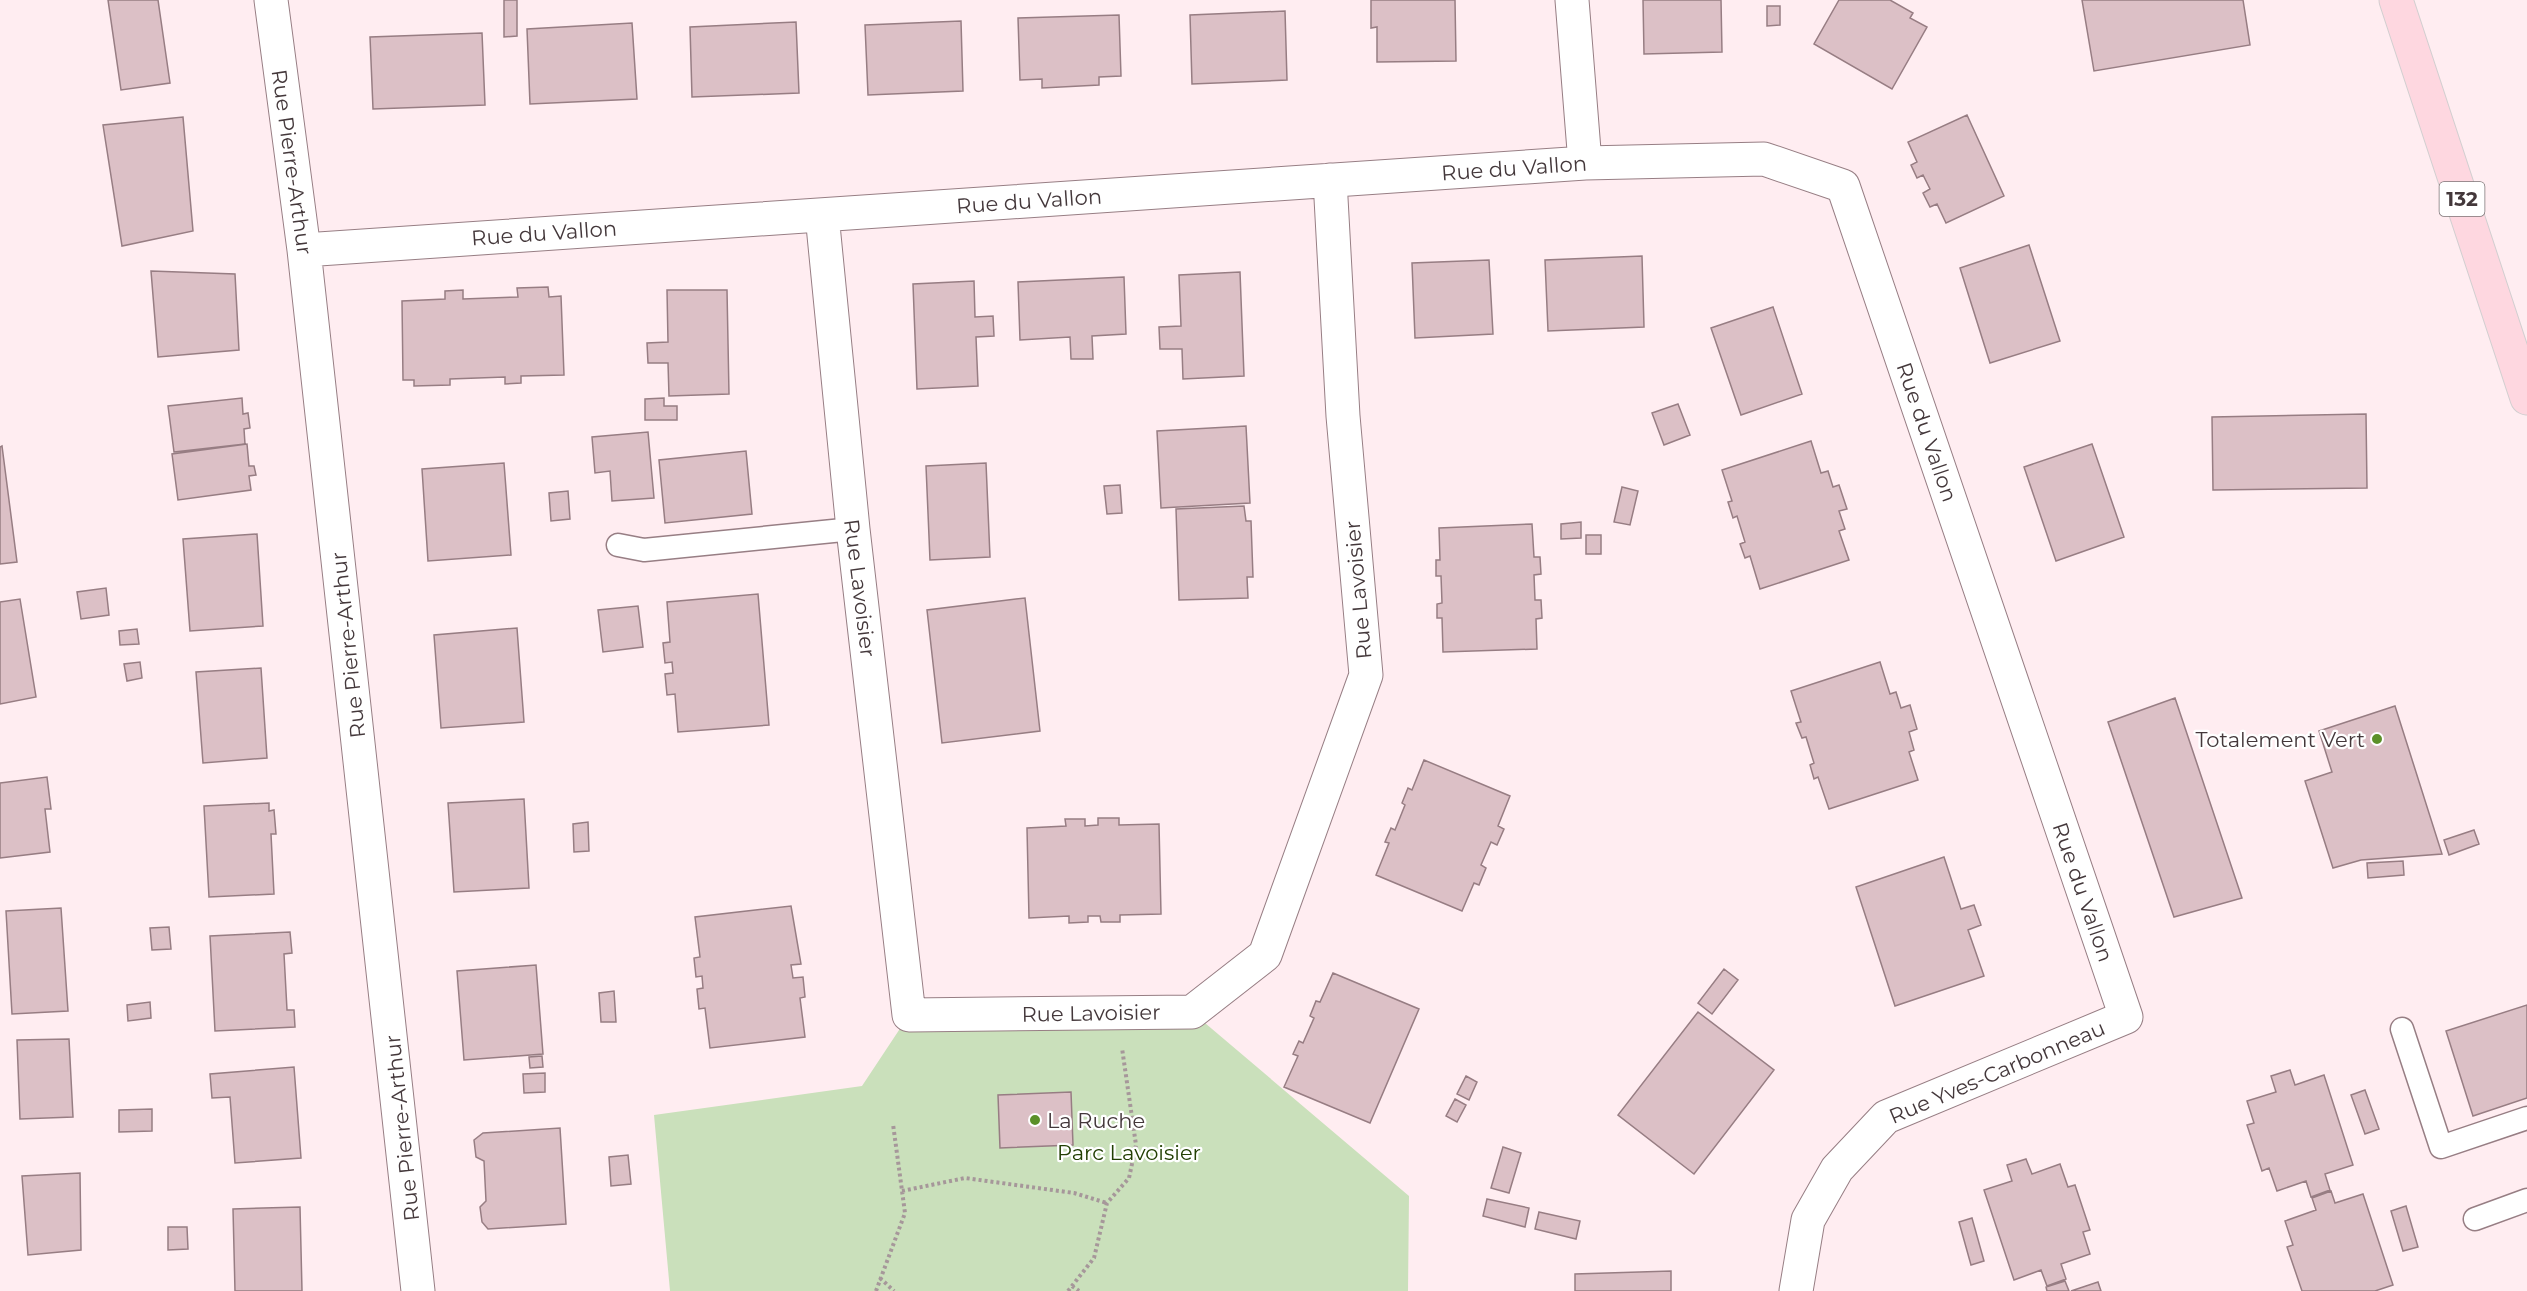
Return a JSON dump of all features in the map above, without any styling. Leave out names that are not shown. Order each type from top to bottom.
[{"type":"main road","name":"132","points":[[2396,0],[2527,398]]},
{"type":"street","name":"Rue Pierre-Arthur","points":[[271,0],[304,250],[418,1291]]},
{"type":"street","points":[[1572,0],[1585,163]]},
{"type":"street","name":"Rue du Vallon","points":[[304,250],[1585,163],[1764,159],[1843,186],[2126,1017]]},
{"type":"street","name":"Rue Lavoisier","points":[[822,215],[852,529],[878,734],[909,1015],[1192,1012],[1265,955],[1366,675],[1342,416],[1330,180]]},
{"type":"street","name":"Rue Yves-Carbonneau","points":[[1796,1291],[1808,1220],[1837,1169],[1886,1117],[2126,1017]]},
{"type":"lane","points":[[618,545],[644,550],[852,529]]},
{"type":"lane","points":[[2402,1029],[2441,1147],[2527,1118]]},
{"type":"lane","points":[[2475,1219],[2527,1200]]},
{"type":"path","points":[[1068,1291],[1094,1258],[1107,1203],[1129,1178],[1136,1145],[1116,1012]]},
{"type":"path","points":[[876,1291],[905,1213],[893,1124]]},
{"type":"path","points":[[902,1191],[965,1178],[1074,1193],[1107,1203]]},
{"type":"path","points":[[880,1278],[894,1291]]},
{"type":"path","points":[[1072,1286],[1079,1291]]},
{"type":"green space","name":"Parc Lavoisier","points":[[1192,1012],[1409,1196],[1408,1291],[670,1291],[654,1115],[862,1086],[909,1015]]},
{"type":"building","points":[[108,0],[158,0],[170,83],[121,90]]},
{"type":"building","points":[[504,0],[517,0],[517,36],[504,37]]},
{"type":"building","points":[[1371,0],[1455,0],[1456,61],[1377,62],[1377,27],[1371,28]]},
{"type":"building","points":[[1643,0],[1721,0],[1722,52],[1644,54]]},
{"type":"building","points":[[1839,0],[1890,0],[1913,13],[1910,18],[1927,27],[1892,89],[1814,44]]},
{"type":"building","points":[[2082,0],[2243,0],[2250,45],[2094,71]]},
{"type":"building","points":[[1767,6],[1780,6],[1780,25],[1767,26]]},
{"type":"building","points":[[1285,11],[1287,80],[1192,84],[1190,15]]},
{"type":"building","points":[[1119,15],[1121,76],[1099,77],[1099,85],[1042,88],[1042,79],[1020,80],[1018,18]]},
{"type":"building","points":[[961,21],[963,91],[868,95],[865,25]]},
{"type":"building","points":[[796,22],[799,93],[692,97],[690,27]]},
{"type":"building","points":[[632,23],[637,99],[530,104],[527,29]]},
{"type":"building","points":[[482,33],[485,105],[373,109],[370,37]]},
{"type":"building","points":[[1967,115],[2004,196],[1946,223],[1937,204],[1930,207],[1923,193],[1930,189],[1923,175],[1917,178],[1911,165],[1917,162],[1908,142]]},
{"type":"building","points":[[183,117],[193,231],[122,246],[103,125]]},
{"type":"building","points":[[2029,245],[2060,341],[1990,363],[1960,268]]},
{"type":"building","points":[[1642,256],[1644,327],[1548,331],[1545,260]]},
{"type":"building","points":[[1489,260],[1493,334],[1415,338],[1412,263]]},
{"type":"building","points":[[151,271],[235,274],[239,350],[158,357]]},
{"type":"building","points":[[1240,272],[1244,376],[1183,379],[1182,349],[1160,349],[1159,327],[1181,326],[1179,275]]},
{"type":"building","points":[[1124,277],[1126,334],[1092,336],[1093,359],[1071,359],[1070,337],[1020,340],[1018,282]]},
{"type":"building","points":[[974,281],[975,317],[993,316],[994,336],[976,337],[978,386],[917,389],[913,284]]},
{"type":"building","points":[[548,287],[549,297],[561,296],[564,375],[521,376],[521,383],[505,384],[505,377],[450,379],[450,385],[414,386],[414,380],[403,380],[402,301],[445,299],[445,291],[463,290],[463,299],[518,297],[517,288]]},
{"type":"building","points":[[667,290],[727,290],[729,394],[669,396],[668,363],[648,363],[647,343],[668,342]]},
{"type":"building","points":[[1773,307],[1802,394],[1741,415],[1711,328]]},
{"type":"building","points":[[242,398],[243,414],[248,413],[250,428],[244,429],[245,444],[174,452],[168,406]]},
{"type":"building","points":[[664,398],[664,406],[677,406],[677,420],[645,420],[645,399]]},
{"type":"building","points":[[1678,404],[1690,435],[1664,445],[1652,413]]},
{"type":"building","points":[[2366,414],[2367,488],[2213,490],[2212,417]]},
{"type":"building","points":[[1246,426],[1250,503],[1161,508],[1157,431]]},
{"type":"building","points":[[648,432],[654,498],[612,501],[610,471],[595,473],[592,437]]},
{"type":"building","points":[[1811,441],[1821,473],[1828,471],[1833,487],[1839,485],[1847,509],[1839,511],[1845,529],[1839,531],[1849,560],[1760,589],[1750,556],[1745,558],[1740,544],[1745,542],[1737,516],[1733,518],[1728,502],[1732,501],[1722,470]]},
{"type":"building","points":[[247,444],[249,466],[254,466],[256,475],[249,476],[251,490],[178,500],[172,454]]},
{"type":"building","points":[[2092,444],[2124,537],[2056,561],[2024,467]]},
{"type":"building","points":[[2,446],[17,562],[0,564],[0,447]]},
{"type":"building","points":[[746,451],[752,514],[665,523],[659,460]]},
{"type":"building","points":[[504,463],[511,555],[428,561],[422,469]]},
{"type":"building","points":[[986,463],[990,557],[930,560],[926,466]]},
{"type":"building","points":[[1120,485],[1122,513],[1107,514],[1104,486]]},
{"type":"building","points":[[1622,487],[1638,491],[1630,525],[1614,522]]},
{"type":"building","points":[[568,491],[570,519],[551,521],[549,493]]},
{"type":"building","points":[[1244,506],[1246,521],[1251,521],[1253,577],[1247,577],[1248,598],[1179,600],[1176,509]]},
{"type":"building","points":[[1581,522],[1581,538],[1561,539],[1561,524]]},
{"type":"building","points":[[1532,524],[1534,557],[1540,557],[1541,574],[1534,575],[1535,600],[1541,600],[1542,618],[1536,619],[1537,649],[1443,652],[1442,618],[1437,618],[1437,604],[1442,603],[1441,576],[1436,576],[1436,560],[1440,560],[1439,528]]},
{"type":"building","points":[[257,534],[263,626],[190,631],[183,539]]},
{"type":"building","points":[[1586,535],[1601,535],[1601,554],[1586,554]]},
{"type":"building","points":[[106,588],[109,615],[81,619],[77,592]]},
{"type":"building","points":[[758,594],[769,725],[678,732],[675,694],[667,695],[665,674],[673,673],[672,662],[665,663],[663,643],[670,642],[667,602]]},
{"type":"building","points":[[1025,598],[1040,731],[942,743],[927,610]]},
{"type":"building","points":[[20,599],[36,697],[0,704],[0,602]]},
{"type":"building","points":[[638,606],[643,647],[603,652],[598,610]]},
{"type":"building","points":[[517,628],[524,722],[441,728],[434,635]]},
{"type":"building","points":[[137,629],[139,644],[120,645],[119,631]]},
{"type":"building","points":[[140,662],[142,678],[127,681],[124,664]]},
{"type":"building","points":[[1880,662],[1890,694],[1896,692],[1901,708],[1910,705],[1917,729],[1909,732],[1914,750],[1909,752],[1918,780],[1829,809],[1818,777],[1814,779],[1810,765],[1814,763],[1806,737],[1802,738],[1796,723],[1801,722],[1791,691]]},
{"type":"building","points":[[261,668],[267,758],[203,763],[196,672]]},
{"type":"building","points":[[2175,698],[2242,898],[2174,917],[2108,722]]},
{"type":"building","points":[[2395,706],[2442,854],[2361,860],[2333,868],[2305,781],[2332,772],[2319,731]]},
{"type":"building","points":[[1424,760],[1510,796],[1498,826],[1504,829],[1497,845],[1491,842],[1481,865],[1486,868],[1479,885],[1474,883],[1462,911],[1376,875],[1389,843],[1385,842],[1391,828],[1395,830],[1405,805],[1402,803],[1408,788],[1412,790]]},
{"type":"building","points":[[47,777],[51,809],[45,809],[50,852],[0,858],[0,783]]},
{"type":"building","points":[[524,799],[529,888],[454,892],[448,803]]},
{"type":"building","points":[[269,803],[269,811],[274,810],[276,834],[271,834],[274,894],[209,897],[204,806]]},
{"type":"building","points":[[1098,818],[1119,818],[1119,825],[1159,824],[1161,914],[1120,915],[1120,922],[1101,922],[1100,916],[1088,916],[1088,922],[1069,923],[1069,916],[1029,918],[1027,828],[1066,826],[1065,819],[1085,819],[1085,826],[1098,825]]},
{"type":"building","points":[[588,822],[589,851],[574,852],[573,824]]},
{"type":"building","points":[[2474,830],[2479,844],[2449,855],[2444,840]]},
{"type":"building","points":[[1944,857],[1961,909],[1974,905],[1981,925],[1968,930],[1984,976],[1895,1006],[1856,887]]},
{"type":"building","points":[[2403,861],[2404,875],[2368,878],[2367,863]]},
{"type":"building","points":[[791,906],[801,964],[791,965],[793,978],[803,977],[805,997],[800,998],[805,1037],[710,1048],[705,1008],[699,1009],[697,989],[703,988],[702,976],[696,977],[694,958],[700,957],[695,917]]},
{"type":"building","points":[[61,908],[68,1011],[12,1014],[6,911]]},
{"type":"building","points":[[169,927],[171,949],[152,950],[150,928]]},
{"type":"building","points":[[290,932],[292,953],[284,954],[287,1010],[294,1010],[295,1027],[215,1031],[210,936]]},
{"type":"building","points":[[536,965],[543,1054],[464,1060],[457,971]]},
{"type":"building","points":[[1724,969],[1738,980],[1712,1014],[1698,1003]]},
{"type":"building","points":[[1333,973],[1419,1009],[1370,1123],[1284,1087],[1298,1056],[1293,1054],[1299,1041],[1303,1043],[1314,1018],[1310,1016],[1316,1001],[1320,1002]]},
{"type":"building","points":[[614,991],[616,1022],[601,1022],[599,993]]},
{"type":"building","points":[[150,1002],[151,1018],[128,1021],[127,1005]]},
{"type":"building","points":[[2527,1005],[2527,1098],[2473,1116],[2446,1031]]},
{"type":"building","points":[[1698,1012],[1774,1070],[1694,1174],[1618,1115]]},
{"type":"building","points":[[69,1039],[73,1117],[20,1119],[17,1040]]},
{"type":"building","points":[[542,1056],[543,1067],[530,1068],[529,1057]]},
{"type":"building","points":[[294,1067],[301,1158],[235,1163],[230,1097],[212,1098],[210,1074]]},
{"type":"building","points":[[2290,1070],[2295,1085],[2324,1075],[2353,1165],[2325,1174],[2330,1190],[2311,1197],[2306,1181],[2277,1191],[2269,1168],[2262,1171],[2247,1125],[2254,1123],[2247,1101],[2276,1092],[2271,1076]]},
{"type":"building","points":[[545,1073],[545,1092],[524,1093],[523,1074]]},
{"type":"building","points":[[1466,1076],[1477,1082],[1469,1100],[1457,1094]]},
{"type":"building","points":[[2365,1090],[2379,1129],[2365,1134],[2351,1095]]},
{"type":"building","name":"La Ruche","points":[[1071,1092],[1073,1145],[1000,1148],[998,1095]]},
{"type":"building","points":[[1455,1099],[1466,1105],[1457,1122],[1446,1116]]},
{"type":"building","points":[[152,1109],[152,1131],[119,1132],[119,1110]]},
{"type":"building","points":[[560,1128],[566,1224],[488,1229],[482,1222],[480,1207],[486,1201],[484,1161],[476,1157],[474,1140],[483,1133]]},
{"type":"building","points":[[1503,1147],[1521,1153],[1509,1193],[1491,1188]]},
{"type":"building","points":[[628,1155],[631,1184],[611,1186],[609,1157]]},
{"type":"building","points":[[2026,1159],[2032,1174],[2060,1164],[2068,1187],[2075,1185],[2090,1230],[2083,1232],[2090,1254],[2061,1264],[2066,1279],[2047,1286],[2041,1270],[2014,1280],[1984,1190],[2012,1181],[2007,1165]]},
{"type":"building","points":[[80,1173],[81,1250],[28,1255],[22,1176]]},
{"type":"building","points":[[2331,1191],[2335,1203],[2363,1194],[2393,1285],[2375,1291],[2302,1291],[2287,1247],[2293,1245],[2285,1221],[2316,1210],[2312,1198]]},
{"type":"building","points":[[1487,1199],[1529,1208],[1525,1227],[1483,1216]]},
{"type":"building","points":[[2406,1206],[2418,1247],[2403,1251],[2391,1211]]},
{"type":"building","points":[[300,1207],[302,1291],[235,1291],[233,1209]]},
{"type":"building","points":[[1539,1212],[1580,1221],[1576,1239],[1535,1229]]},
{"type":"building","points":[[1972,1218],[1984,1261],[1971,1265],[1959,1222]]},
{"type":"building","points":[[168,1227],[187,1227],[188,1249],[168,1250]]},
{"type":"building","points":[[1671,1271],[1671,1291],[1575,1291],[1575,1274]]},
{"type":"building","points":[[2065,1281],[2069,1291],[2047,1291],[2046,1287]]},
{"type":"building","points":[[2098,1282],[2101,1291],[2071,1291]]},
{"type":"place","name":"Totalement Vert","points":[[2377,739]]},
{"type":"place","name":"La Ruche","points":[[1035,1120]]}]
